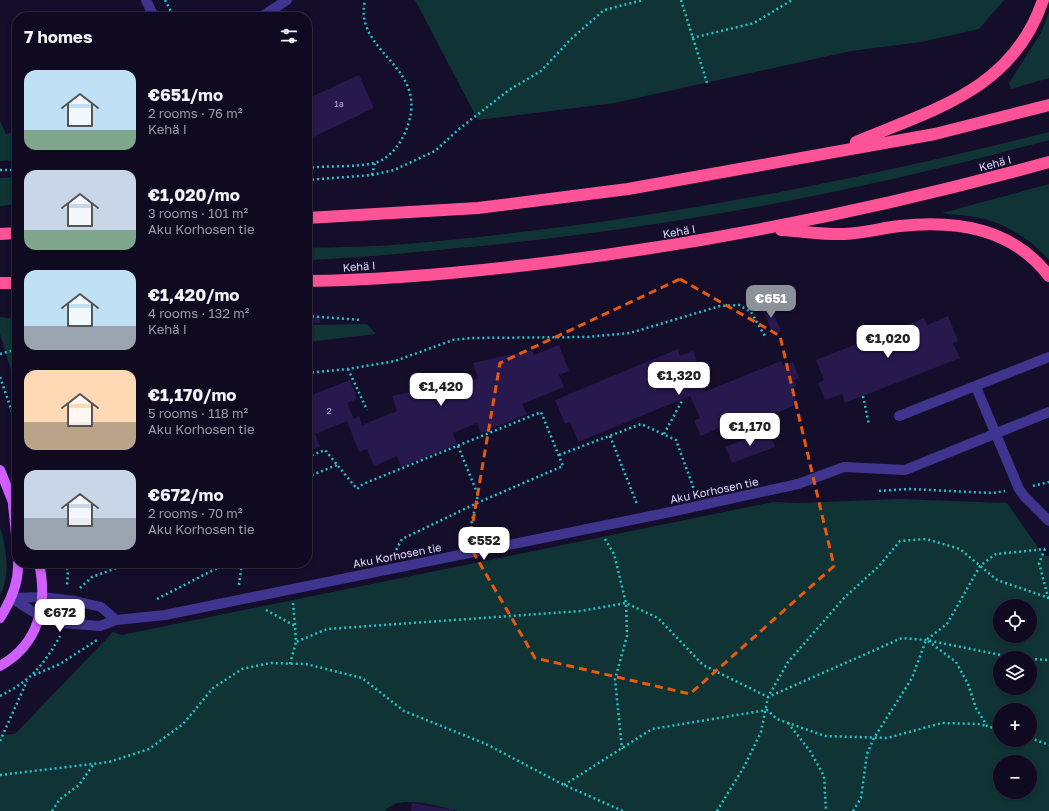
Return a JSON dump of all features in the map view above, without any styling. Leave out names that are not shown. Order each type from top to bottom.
[{"type":"highway","points":[[836,151],[972,91],[996,73],[1012,57],[1030,30],[1043,0]]},
{"type":"highway","points":[[312,218],[478,208],[612,191],[935,134],[1049,105]]},
{"type":"highway","name":"Kehä I","points":[[312,281],[477,271],[638,252],[766,228],[962,186],[1049,162]]},
{"type":"highway","points":[[766,228],[845,234],[901,226],[945,225],[973,228],[996,234],[1020,247],[1049,276]]},
{"type":"highway","points":[[0,234],[12,233]]},
{"type":"highway","points":[[0,283],[12,283]]},
{"type":"main road","points":[[0,470],[12,500]]},
{"type":"main road","points":[[0,618],[11,598],[16,583],[18,568]]},
{"type":"main road","points":[[0,666],[12,659],[24,649],[40,616],[42,579],[40,568]]},
{"type":"street","points":[[146,0],[152,12]]},
{"type":"street","points":[[269,12],[287,0]]},
{"type":"street","points":[[899,416],[1049,357]]},
{"type":"street","points":[[976,387],[994,433],[1019,489],[1049,521]]},
{"type":"street","points":[[994,433],[1049,412]]},
{"type":"street","name":"Aku Korhosen tie","points":[[11,598],[40,616],[63,623],[100,626],[116,620],[165,615],[598,527],[798,484],[844,467],[905,470],[994,433]]},
{"type":"street","points":[[11,598],[42,597],[75,601],[101,607],[116,620]]},
{"type":"path","points":[[165,0],[171,12]]},
{"type":"path","points":[[312,168],[375,163],[389,155],[401,139],[410,115],[411,101],[408,86],[394,63],[374,42],[367,30],[363,19],[365,0]]},
{"type":"path","points":[[312,180],[372,175],[394,170],[435,151],[459,129],[508,90],[541,71],[571,39],[604,10],[643,0]]},
{"type":"path","points":[[681,0],[707,83]]},
{"type":"path","points":[[692,38],[754,23],[792,0]]},
{"type":"path","points":[[372,175],[375,163]]},
{"type":"path","points":[[0,170],[12,170]]},
{"type":"path","points":[[312,373],[348,369],[395,361],[453,340],[586,337],[630,333],[720,306],[739,305],[751,312],[766,338]]},
{"type":"path","points":[[312,316],[361,320]]},
{"type":"path","points":[[0,354],[12,350]]},
{"type":"path","points":[[348,369],[367,410]]},
{"type":"path","points":[[0,377],[12,411]]},
{"type":"path","points":[[863,396],[869,424]]},
{"type":"path","points":[[664,434],[683,399]]},
{"type":"path","points":[[312,455],[325,450],[357,488],[363,484],[541,412],[563,466],[477,503],[402,539],[394,554]]},
{"type":"path","points":[[559,455],[641,424],[676,440],[695,492]]},
{"type":"path","points":[[610,436],[637,504]]},
{"type":"path","points":[[458,446],[478,495],[468,539]]},
{"type":"path","points":[[312,475],[337,465]]},
{"type":"path","points":[[880,491],[908,489],[992,493],[1049,482]]},
{"type":"path","points":[[598,527],[614,554],[626,603],[627,636],[615,679],[622,748]]},
{"type":"path","points":[[717,811],[746,765],[761,732],[767,710],[768,698],[788,662],[844,598],[879,566],[900,542],[926,539],[960,549],[997,580],[1048,599]]},
{"type":"path","points":[[852,811],[860,798],[867,754],[874,738],[912,678],[926,640],[947,624],[980,566],[996,554],[1045,549],[1039,563],[1048,599]]},
{"type":"path","points":[[67,568],[67,587]]},
{"type":"path","points":[[79,588],[92,577],[116,568]]},
{"type":"path","points":[[157,599],[218,568]]},
{"type":"path","points":[[238,586],[241,568]]},
{"type":"path","points":[[282,591],[294,604],[296,642],[290,664]]},
{"type":"path","points":[[244,598],[295,626],[296,642]]},
{"type":"path","points":[[296,642],[327,629],[581,611],[626,603],[658,618],[703,665],[768,698]]},
{"type":"path","points":[[33,675],[60,664],[89,647],[102,636],[116,620]]},
{"type":"path","points":[[0,696],[33,675],[52,650],[61,634]]},
{"type":"path","points":[[768,698],[902,638],[926,640],[993,653]]},
{"type":"path","points":[[926,640],[956,662],[968,684],[976,708],[988,726]]},
{"type":"path","points":[[1037,659],[1049,660]]},
{"type":"path","points":[[0,775],[93,765],[109,762],[149,749],[183,724],[213,688],[242,669],[270,663],[306,664],[362,678],[404,711],[486,744],[564,785],[623,811]]},
{"type":"path","points":[[0,741],[27,680]]},
{"type":"path","points":[[564,785],[652,729],[767,710]]},
{"type":"path","points":[[767,710],[777,719],[825,736],[887,738],[942,723],[978,724],[993,728]]},
{"type":"path","points":[[788,723],[810,751],[824,776],[826,811]]},
{"type":"path","points":[[1037,741],[1049,745]]},
{"type":"path","points":[[52,811],[60,799],[79,785],[93,765]]},
{"type":"highlighted area","points":[[680,279],[780,336],[834,566],[690,694],[535,658],[469,545],[500,363]]},
{"type":"green space","points":[[415,0],[1004,0],[979,29],[921,42],[851,51],[614,103],[478,120]]},
{"type":"green space","points":[[1049,12],[1049,78],[1011,89],[1009,83],[1041,33]]},
{"type":"green space","points":[[0,121],[6,134],[12,133],[12,160],[0,161]]},
{"type":"green space","points":[[1049,132],[1049,140],[903,177],[829,193],[682,220],[533,240],[439,250],[312,260],[312,248],[393,245],[487,236],[649,215],[810,186]]},
{"type":"green space","points":[[12,177],[12,205],[0,206],[0,178]]},
{"type":"green space","points":[[1049,184],[1049,260],[1025,238],[1006,227],[986,219],[942,213]]},
{"type":"green space","points":[[0,317],[12,318],[12,374],[0,334]]},
{"type":"green space","points":[[367,324],[376,334],[312,341],[312,325]]},
{"type":"green space","points":[[900,499],[1007,503],[1044,556],[1049,556],[1049,811],[458,811],[430,804],[409,802],[391,806],[385,811],[0,811],[0,735],[15,734],[113,632],[122,635],[773,502],[799,503]]},
{"type":"green space","points":[[0,527],[6,552],[6,570],[0,595]]},
{"type":"building","points":[[359,75],[374,108],[312,138],[312,97]]},
{"type":"building","points":[[770,304],[781,331],[773,334],[762,308]]},
{"type":"building","points":[[948,316],[958,341],[953,343],[960,358],[845,403],[842,394],[825,400],[818,383],[824,380],[816,360],[924,318],[927,325]]},
{"type":"building","points":[[312,317],[320,317],[320,323],[312,323]]},
{"type":"building","points":[[559,345],[569,371],[559,375],[564,387],[522,404],[527,414],[481,433],[477,423],[453,433],[457,444],[401,467],[397,456],[374,466],[367,449],[359,452],[347,421],[315,434],[320,447],[312,450],[312,395],[350,380],[357,399],[347,403],[354,419],[359,416],[362,425],[397,411],[392,396],[452,382],[454,388],[478,378],[473,363],[532,350],[534,355]]},
{"type":"building","points":[[678,349],[680,356],[693,351],[703,376],[698,378],[704,392],[781,361],[783,366],[793,362],[799,378],[794,380],[797,386],[791,389],[798,404],[722,435],[719,428],[701,436],[694,421],[700,418],[690,396],[578,442],[570,422],[565,424],[555,400]]},
{"type":"building","points":[[768,430],[775,447],[732,463],[725,447]]},
{"type":"building","points":[[412,803],[454,810],[411,811]]}]
